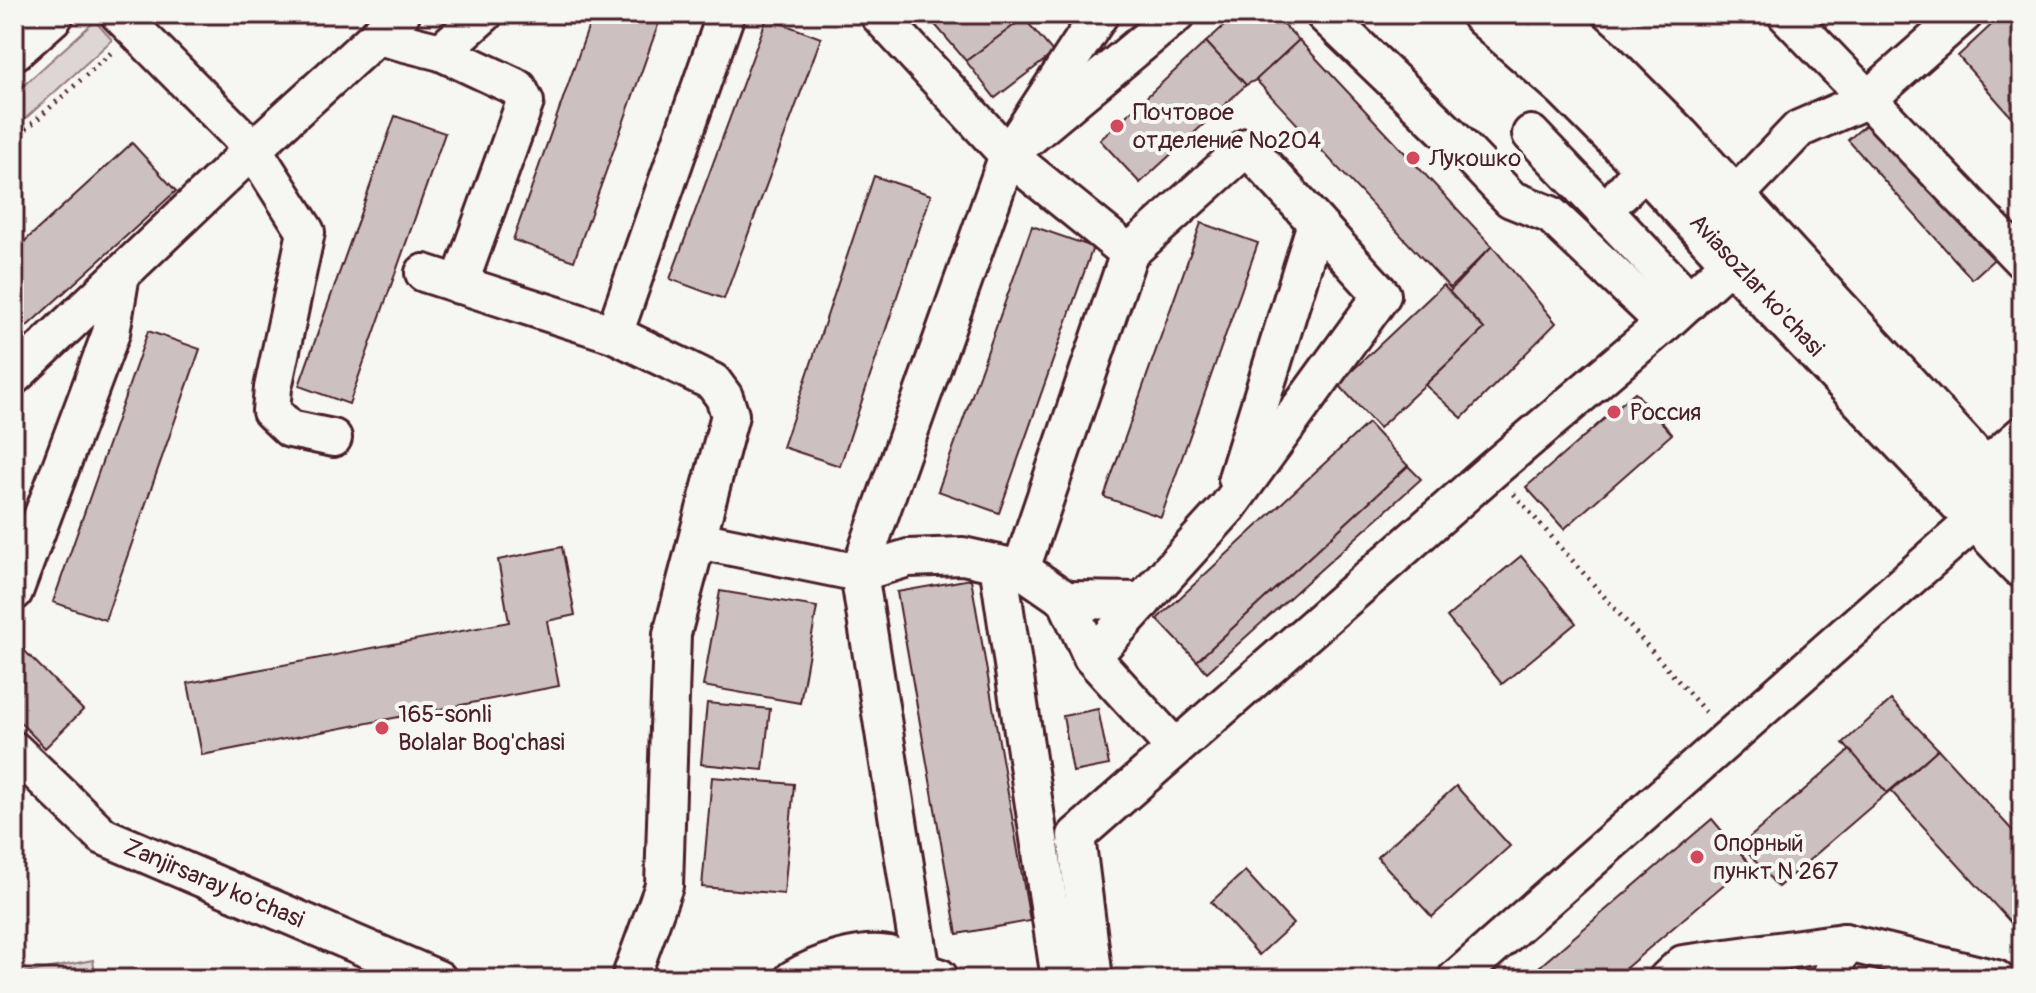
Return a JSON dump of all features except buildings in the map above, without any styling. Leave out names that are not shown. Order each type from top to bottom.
[{"type":"main road","points":[[14,47],[51,14]]},
{"type":"main road","name":"Aviasozlar ko'chasi","points":[[1484,14],[1566,86],[1633,180],[1733,261],[1997,498]]},
{"type":"main road","name":"Aviasozlar ko'chasi","points":[[1549,14],[1678,138],[1765,232],[1997,498],[2022,565]]},
{"type":"street","points":[[441,52],[484,14]]},
{"type":"street","points":[[614,334],[726,14]]},
{"type":"street","points":[[878,14],[1008,155],[1129,253]]},
{"type":"street","points":[[926,977],[859,573],[1008,155],[1100,14]]},
{"type":"street","points":[[1008,155],[1177,14]]},
{"type":"street","points":[[1324,14],[1449,134],[1511,199],[1551,215],[1678,312]]},
{"type":"street","points":[[1786,14],[2022,260]]},
{"type":"street","points":[[1733,198],[1799,129],[1868,99],[1964,14]]},
{"type":"street","points":[[128,22],[253,149],[306,232],[273,388],[271,411],[290,429],[333,438]]},
{"type":"street","points":[[14,376],[253,149],[389,25],[518,88],[525,102],[459,285]]},
{"type":"street","points":[[1531,134],[1678,312]]},
{"type":"street","points":[[1060,979],[1010,567],[1129,253],[1247,147],[1382,295],[1228,507],[1092,657]]},
{"type":"street","points":[[1228,507],[1316,223]]},
{"type":"street","points":[[1094,979],[1076,836],[1491,471],[1678,312],[1765,232]]},
{"type":"street","points":[[424,273],[614,334],[713,382],[724,397],[730,415],[672,634],[664,886],[630,979]]},
{"type":"street","points":[[14,592],[111,333],[121,274]]},
{"type":"street","points":[[1456,979],[1997,498],[2022,435]]},
{"type":"street","points":[[698,540],[859,573],[908,558],[963,556],[1010,567],[1066,600],[1143,601]]},
{"type":"street","points":[[1066,600],[1092,657],[1175,748]]},
{"type":"street","name":"Zanjirsaray ko'chasi","points":[[14,750],[103,836],[438,979]]},
{"type":"street","points":[[1830,979],[1844,942]]},
{"type":"street","points":[[1667,979],[1683,964],[1844,942],[1996,979]]},
{"type":"street","points":[[793,979],[847,956],[891,956],[926,977]]},
{"type":"path","points":[[14,140],[128,22]]},
{"type":"path","points":[[1491,471],[1713,719]]},
{"type":"shaded area","points":[[95,21],[112,40],[14,129],[14,94]]},
{"type":"shaded area","points":[[93,960],[96,979],[14,979],[14,975]]},
{"type":"place","name":"Почтовое отделение №204","points":[[1117,126]]},
{"type":"place","name":"Лукошко","points":[[1413,158]]},
{"type":"place","name":"Россия","points":[[1614,412]]},
{"type":"place","name":"165-sonli Bolalar Bog'chasi","points":[[382,728]]},
{"type":"place","name":"Опорный пункт N 267","points":[[1697,857]]}]
